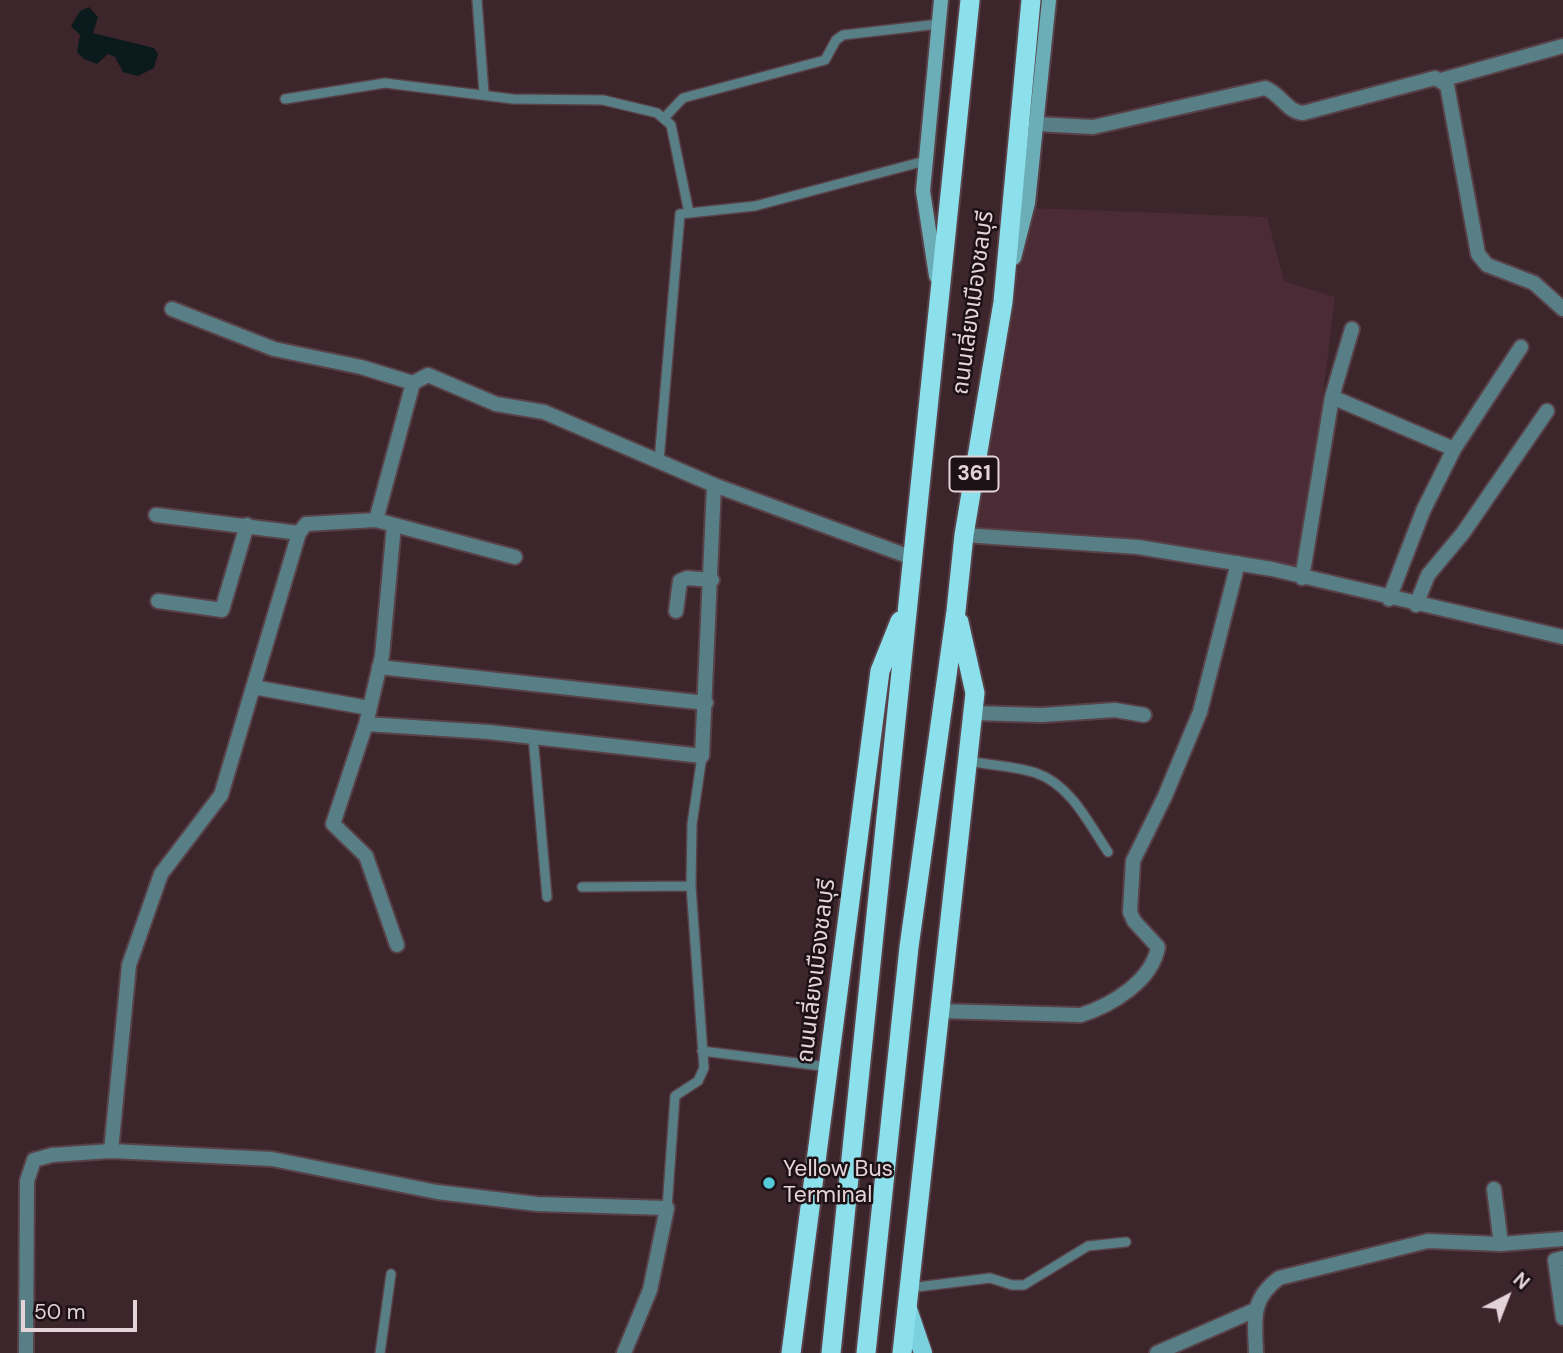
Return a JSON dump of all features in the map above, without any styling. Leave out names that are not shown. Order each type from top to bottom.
[{"type":"highway","name":"ถนนเลี่ยงเมืองชลบุรี","points":[[831,1353],[875,941],[938,291],[957,148],[970,0]]},
{"type":"highway","name":"ถนนเลี่ยงเมืองชลบุรี","points":[[866,1353],[909,947],[956,611],[964,535],[1003,302],[1031,0]]},
{"type":"highway","name":"ถนนเลี่ยงเมืองชลบุรี","points":[[791,1353],[880,671],[909,600]]},
{"type":"highway","name":"ถนนเลี่ยงเมืองชลบุรี","points":[[902,1353],[975,693],[956,611]]},
{"type":"main road","name":"361","points":[[938,291],[923,191],[941,0]]},
{"type":"main road","name":"361","points":[[1003,302],[1028,203],[1049,0]]},
{"type":"main road","points":[[909,1297],[923,1353]]},
{"type":"main road","points":[[784,1353],[797,1302]]},
{"type":"street","points":[[1441,80],[1563,46]]},
{"type":"street","points":[[1036,124],[1093,127],[1265,88],[1276,94],[1293,111],[1303,113],[1435,78],[1441,80],[1447,85],[1478,254],[1487,265],[1534,283],[1563,309]]},
{"type":"street","points":[[172,309],[274,349],[360,367],[413,383],[428,375],[496,404],[544,412],[714,485],[913,558]]},
{"type":"street","points":[[1302,578],[1332,397],[1352,329]]},
{"type":"street","points":[[1389,599],[1423,511],[1454,449],[1521,347]]},
{"type":"street","points":[[376,520],[413,383]]},
{"type":"street","points":[[1332,397],[1454,449]]},
{"type":"street","points":[[1416,605],[1428,575],[1463,533],[1546,411]]},
{"type":"street","points":[[366,724],[533,736],[702,756],[712,580],[714,485]]},
{"type":"street","points":[[156,516],[299,533]]},
{"type":"street","points":[[111,1151],[130,965],[161,874],[221,795],[299,533],[306,524],[376,520],[515,557]]},
{"type":"street","points":[[158,601],[222,610],[247,525]]},
{"type":"street","points":[[394,525],[379,667],[366,724],[332,824],[366,856],[397,945]]},
{"type":"street","points":[[964,535],[1138,547],[1238,564],[1563,637]]},
{"type":"street","points":[[939,1011],[1081,1015],[1100,1008],[1129,989],[1149,969],[1158,947],[1134,921],[1130,912],[1133,861],[1165,796],[1200,712],[1238,564]]},
{"type":"street","points":[[676,611],[680,581],[687,578],[712,580]]},
{"type":"street","points":[[379,667],[706,703]]},
{"type":"street","points":[[253,687],[369,708]]},
{"type":"street","points":[[972,713],[1042,715],[1115,710],[1144,716]]},
{"type":"street","points":[[26,1353],[27,1181],[34,1160],[52,1155],[111,1151],[272,1159],[437,1192],[537,1203],[667,1208],[650,1290],[624,1353]]},
{"type":"street","points":[[1494,1189],[1501,1244]]},
{"type":"street","points":[[1256,1353],[1255,1310],[1262,1290],[1279,1278],[1428,1241],[1501,1244],[1563,1239]]},
{"type":"street","points":[[1563,1258],[1555,1259],[1563,1318]]},
{"type":"street","points":[[1157,1353],[1255,1310]]},
{"type":"lane","points":[[477,0],[484,93]]},
{"type":"lane","points":[[666,117],[683,98],[825,60],[836,40],[843,35],[939,24]]},
{"type":"lane","points":[[285,99],[385,83],[484,93],[513,99],[603,100],[666,117]]},
{"type":"lane","points":[[666,117],[677,144],[690,213]]},
{"type":"lane","points":[[659,461],[680,214],[755,206],[925,161]]},
{"type":"lane","points":[[533,736],[547,897]]},
{"type":"lane","points":[[667,1208],[675,1096],[698,1081],[704,1068],[691,886],[692,824],[702,756]]},
{"type":"lane","points":[[967,761],[1036,773],[1054,782],[1079,808],[1108,852]]},
{"type":"lane","points":[[582,887],[691,886]]},
{"type":"lane","points":[[702,1051],[829,1067]]},
{"type":"lane","points":[[909,1297],[990,1278],[1012,1285],[1024,1284],[1088,1246],[1126,1242]]},
{"type":"lane","points":[[380,1353],[391,1274]]},
{"type":"shaded area","points":[[89,7],[98,17],[93,33],[154,48],[158,54],[154,68],[138,76],[123,72],[115,57],[108,54],[97,64],[84,59],[77,52],[80,35],[71,26],[80,11]]},
{"type":"shaded area","points":[[1032,208],[1267,217],[1284,281],[1335,297],[1302,567],[1138,539],[969,543],[982,433]]},
{"type":"place","name":"Yellow Bus Terminal","points":[[769,1183]]}]
